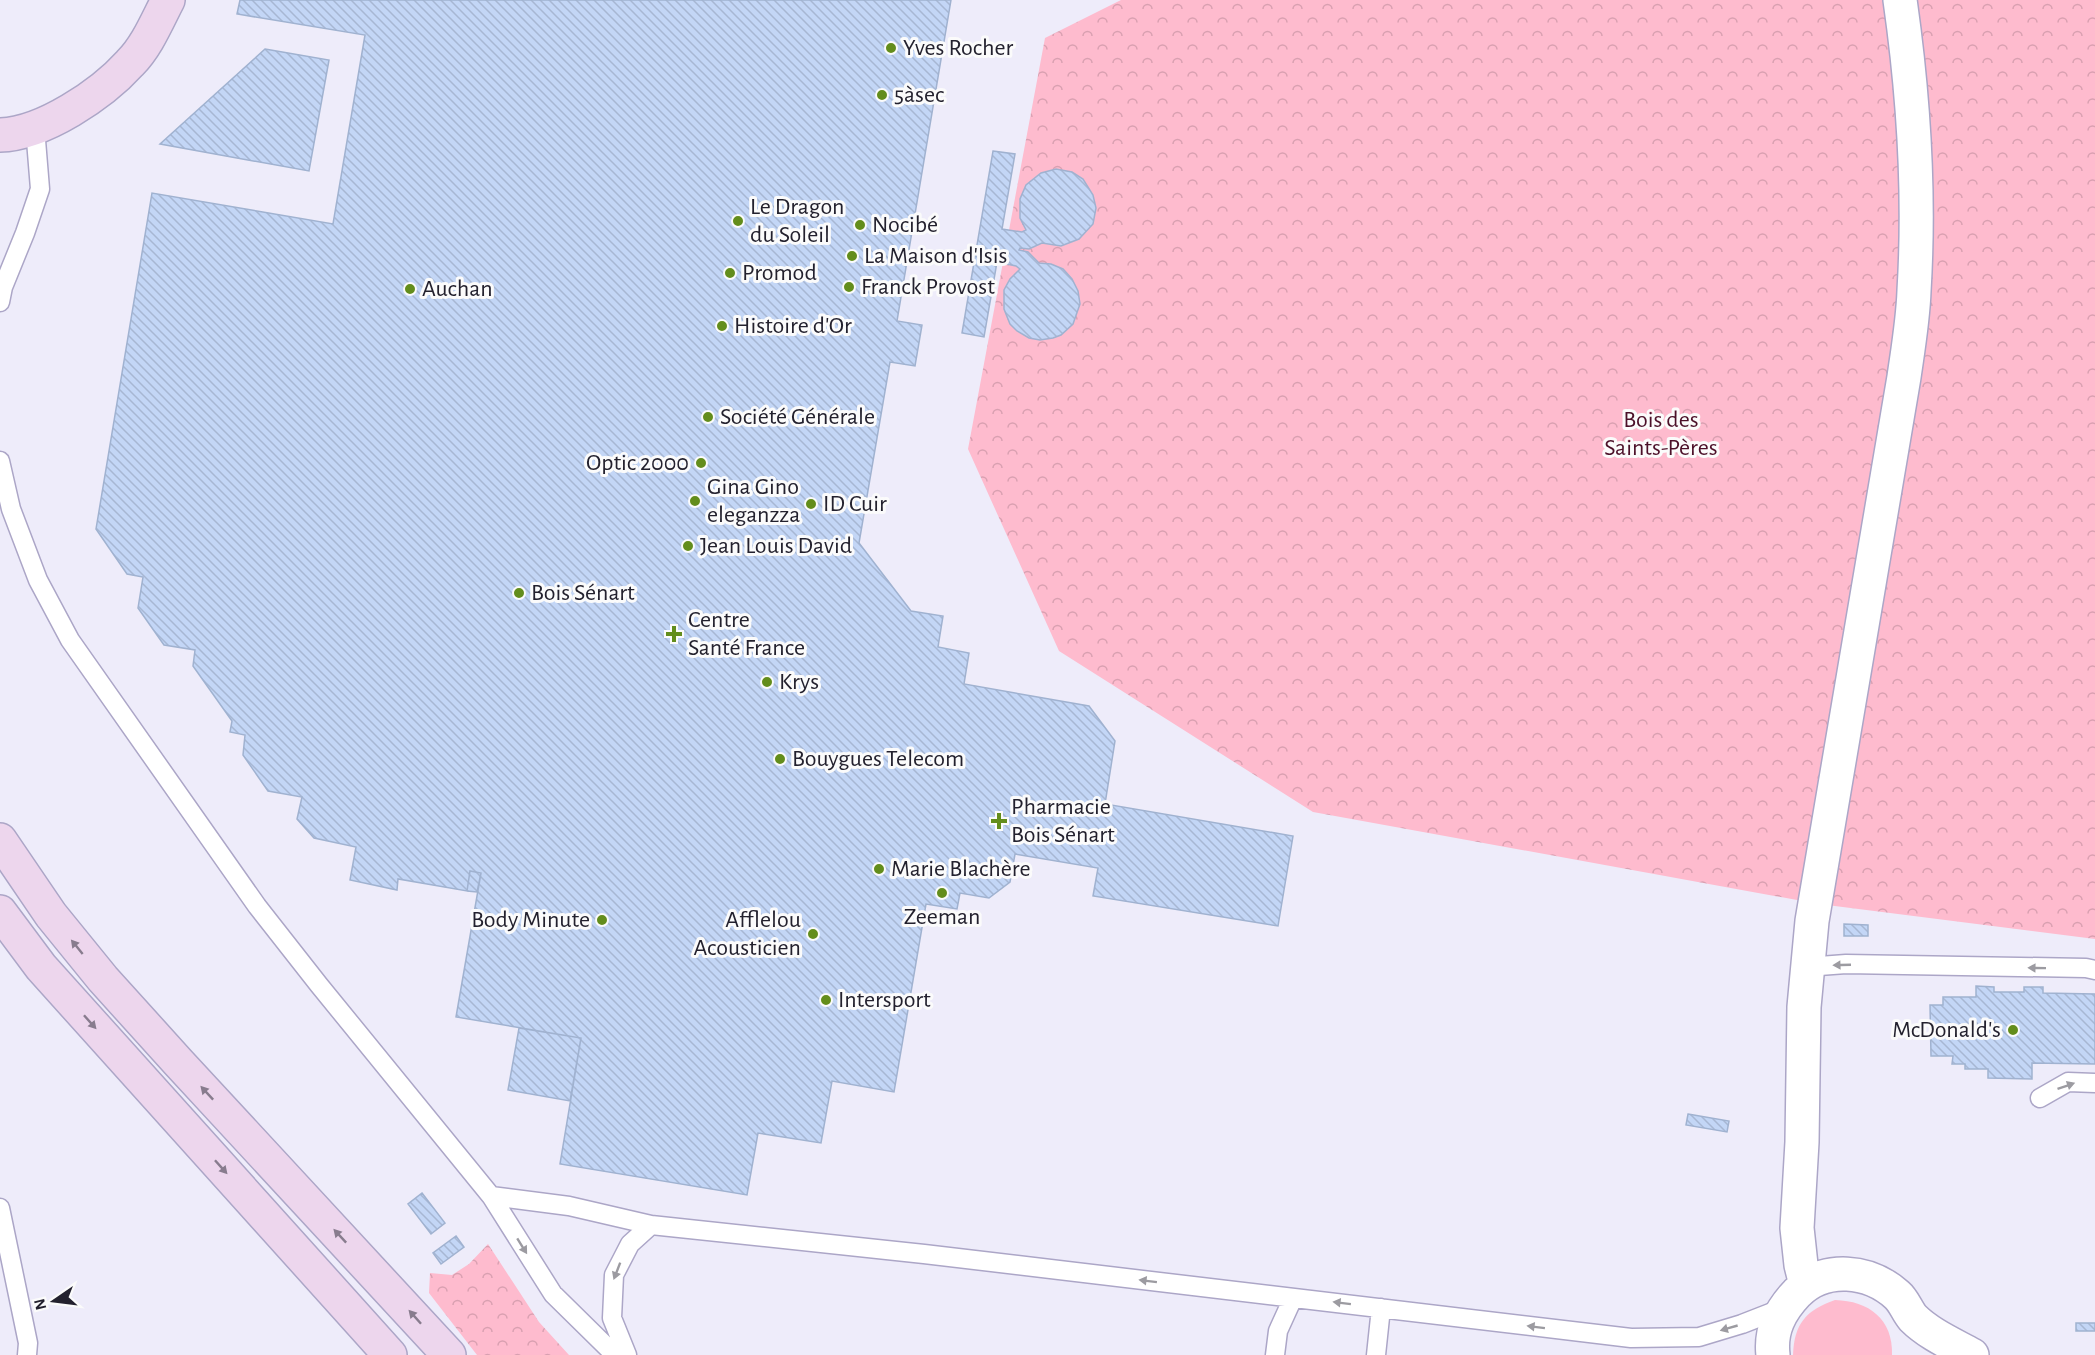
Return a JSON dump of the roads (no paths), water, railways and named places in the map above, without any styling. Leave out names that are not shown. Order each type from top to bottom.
[{"type":"main road","points":[[0,135],[35,128],[71,109],[102,88],[131,62],[152,31],[168,0]]},
{"type":"main road","points":[[0,840],[51,915],[103,979],[449,1355]]},
{"type":"main road","points":[[0,912],[41,967],[390,1355]]},
{"type":"street","points":[[1773,1355],[1774,1329],[1794,1296],[1801,1265],[1797,1228],[1806,967],[1812,921],[1904,377],[1914,293],[1915,136],[1908,55],[1900,0]]},
{"type":"street","points":[[1794,1296],[1829,1275],[1854,1274],[1879,1281],[1899,1296],[1913,1317],[1919,1336],[1919,1355]]},
{"type":"street","points":[[1913,1317],[1938,1337],[1972,1355]]},
{"type":"lane","points":[[0,302],[3,287],[40,189],[35,128]]},
{"type":"lane","points":[[0,461],[11,509],[38,580],[70,640],[257,906],[491,1196],[553,1294],[615,1355]]},
{"type":"lane","points":[[1806,967],[1846,964],[2095,970]]},
{"type":"lane","points":[[2040,1098],[2068,1082],[2095,1083]]},
{"type":"lane","points":[[491,1196],[569,1206],[651,1225],[924,1254],[1631,1338],[1651,1347],[1700,1337],[1742,1324],[1794,1296]]},
{"type":"lane","points":[[0,1208],[28,1342],[27,1355]]},
{"type":"lane","points":[[627,1355],[612,1318],[614,1275],[630,1244],[651,1225]]},
{"type":"lane","points":[[1275,1355],[1278,1331],[1293,1298]]},
{"type":"lane","points":[[1376,1355],[1381,1308]]},
{"type":"place","name":"Yves Rocher","points":[[891,48]]},
{"type":"place","name":"5àsec","points":[[882,95]]},
{"type":"place","name":"Le Dragon du Soleil","points":[[738,221]]},
{"type":"place","name":"Nocibé","points":[[860,225]]},
{"type":"place","name":"La Maison d'Isis","points":[[852,256]]},
{"type":"place","name":"Promod","points":[[730,273]]},
{"type":"place","name":"Franck Provost","points":[[849,287]]},
{"type":"place","name":"Auchan","points":[[410,289]]},
{"type":"place","name":"Histoire d'Or","points":[[722,326]]},
{"type":"place","name":"Société Générale","points":[[708,417]]},
{"type":"place","name":"Optic 2000","points":[[701,463]]},
{"type":"place","name":"Gina Gino eleganzza","points":[[695,501]]},
{"type":"place","name":"ID Cuir","points":[[811,504]]},
{"type":"place","name":"Jean Louis David","points":[[688,546]]},
{"type":"place","name":"Bois Sénart","points":[[519,593]]},
{"type":"place","name":"Centre Santé France","points":[[674,634]]},
{"type":"place","name":"Krys","points":[[767,682]]},
{"type":"place","name":"Bouygues Telecom","points":[[780,759]]},
{"type":"place","name":"Pharmacie Bois Sénart","points":[[999,821]]},
{"type":"place","name":"Marie Blachère","points":[[879,869]]},
{"type":"place","name":"Zeeman","points":[[942,893]]},
{"type":"place","name":"Body Minute","points":[[602,920]]},
{"type":"place","name":"Afflelou Acousticien","points":[[813,934]]},
{"type":"place","name":"Intersport","points":[[826,1000]]},
{"type":"place","name":"McDonald's","points":[[2013,1030]]},
{"type":"park label","name":"Bois des Saints-Pères","points":[[1661,434]]}]
